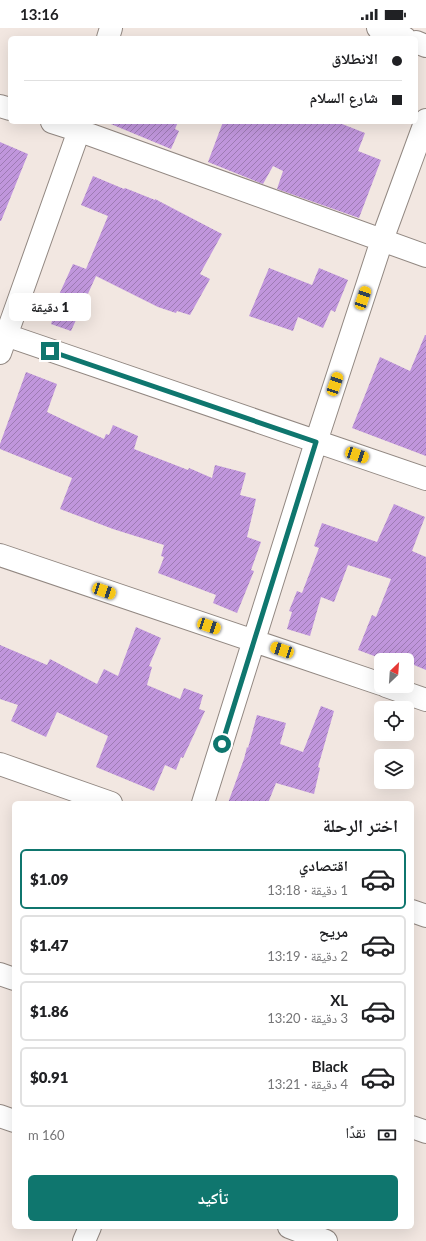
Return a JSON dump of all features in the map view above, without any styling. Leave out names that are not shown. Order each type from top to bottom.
[{"type":"street","points":[[378,28],[400,36]]},
{"type":"street","points":[[204,801],[316,442],[382,240],[426,120]]},
{"type":"street","points":[[66,124],[81,126],[426,256]]},
{"type":"street","points":[[81,126],[2,341],[426,478]]},
{"type":"street","points":[[0,556],[374,682]]},
{"type":"street","points":[[406,693],[426,700]]},
{"type":"street","points":[[0,764],[105,801]]},
{"type":"street","points":[[414,912],[426,916]]},
{"type":"street","points":[[0,974],[12,978]]},
{"type":"street","points":[[0,1116],[12,1121]]},
{"type":"street","points":[[414,1128],[426,1132]]},
{"type":"street","points":[[84,1241],[89,1229]]},
{"type":"street","points":[[293,1229],[326,1241]]},
{"type":"building","points":[[111,124],[177,124],[175,129],[179,131],[171,149]]},
{"type":"building","points":[[222,124],[342,124],[365,133],[358,151],[381,160],[359,218],[277,189],[283,171],[273,166],[263,184],[208,162]]},
{"type":"building","points":[[0,142],[28,154],[1,221],[0,221]]},
{"type":"building","points":[[93,176],[124,189],[125,188],[155,199],[222,234],[200,274],[210,279],[190,315],[177,311],[176,313],[158,307],[96,276],[71,331],[51,324],[56,310],[53,308],[73,264],[86,269],[108,216],[81,205]]},
{"type":"building","points":[[269,268],[312,285],[319,268],[348,280],[335,312],[331,310],[323,328],[298,317],[293,331],[249,316]]},
{"type":"building","points":[[425,335],[426,456],[352,428],[380,357],[410,371]]},
{"type":"building","points":[[26,372],[57,384],[47,412],[104,439],[106,434],[109,435],[113,425],[138,436],[134,449],[188,470],[189,468],[212,478],[215,465],[246,473],[240,495],[256,499],[247,537],[261,542],[251,570],[254,571],[237,613],[213,603],[216,595],[158,573],[164,557],[161,556],[164,545],[113,529],[60,509],[72,478],[0,449],[0,444]]},
{"type":"building","points":[[394,504],[425,517],[412,551],[426,557],[426,670],[414,665],[414,653],[374,653],[374,656],[358,650],[372,615],[376,617],[391,579],[348,565],[334,602],[321,597],[310,636],[287,629],[292,612],[289,611],[297,591],[302,593],[319,548],[314,546],[322,523],[377,542]]},
{"type":"building","points":[[136,627],[161,638],[149,666],[152,667],[147,685],[180,699],[184,688],[203,695],[199,709],[205,711],[183,758],[181,757],[176,770],[165,765],[154,791],[96,767],[108,736],[57,712],[46,737],[11,721],[18,705],[0,699],[0,645],[47,665],[50,659],[97,684],[104,669],[118,676]]},
{"type":"building","points":[[321,706],[334,711],[318,767],[320,768],[314,794],[276,783],[269,801],[229,801],[247,747],[248,748],[257,715],[286,723],[280,744],[303,752]]},
{"type":"route","points":[[50,351],[316,442],[222,744]]}]
